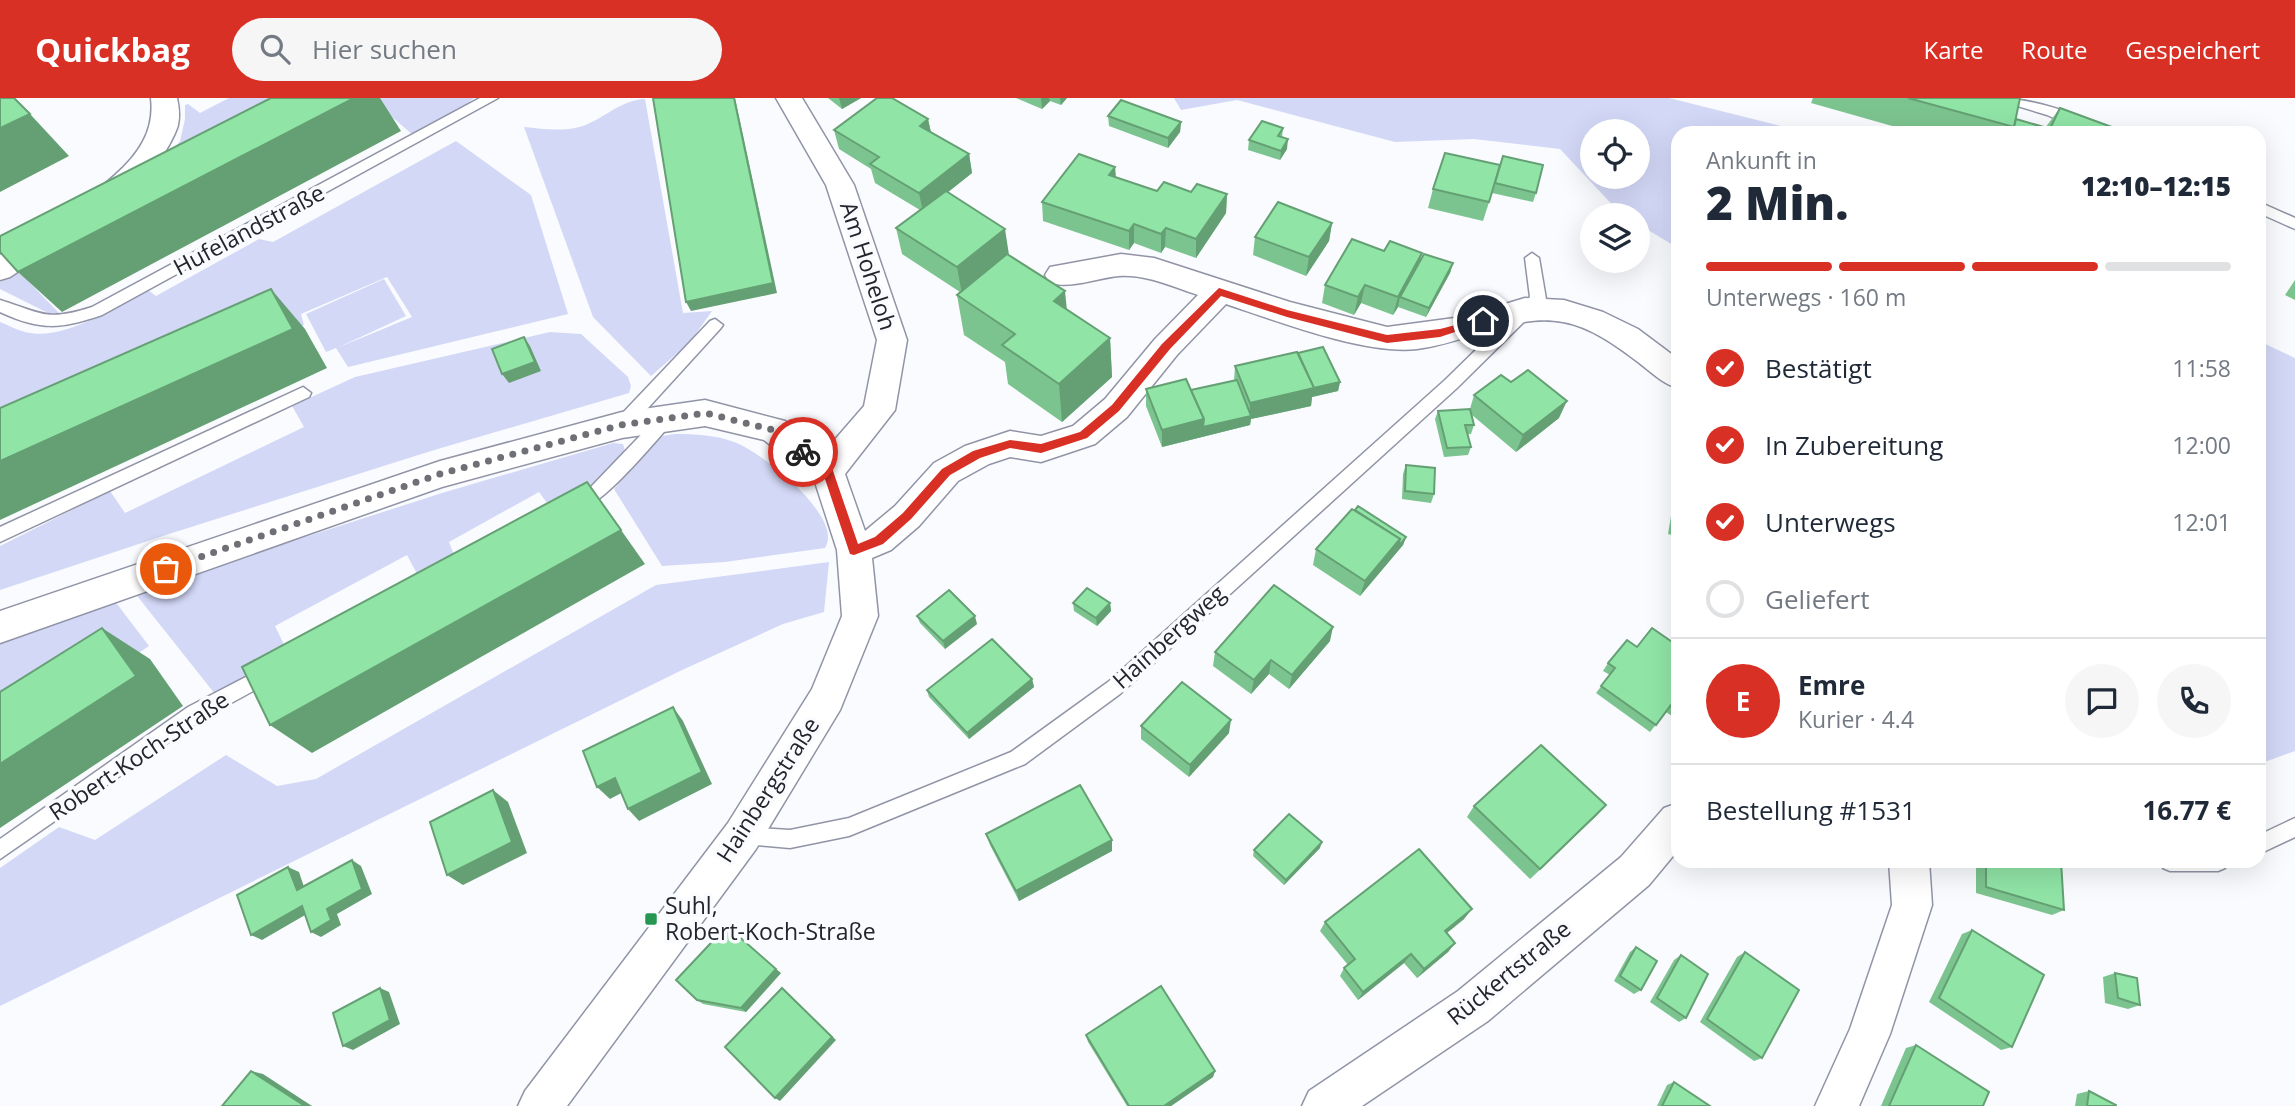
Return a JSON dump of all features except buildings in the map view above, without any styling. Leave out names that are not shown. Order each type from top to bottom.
[{"type":"street","points":[[0,269],[117,190],[148,157],[162,131],[166,105],[164,98]]},
{"type":"street","name":"Am Hoheloh","points":[[789,98],[840,185],[892,340],[879,410],[828,471]]},
{"type":"street","points":[[1060,275],[1121,265],[1154,269],[1287,313],[1387,339],[1418,337],[1462,329],[1525,309],[1564,311],[1592,320],[1627,337],[1671,371]]},
{"type":"street","points":[[0,627],[440,474],[621,425],[705,413],[774,430],[828,471],[854,550],[879,540],[907,516],[946,472],[977,454],[1010,444],[1041,449],[1084,435],[1116,408],[1166,347],[1219,292]]},
{"type":"street","name":"Hainbergstraße","points":[[540,1106],[742,836],[827,698],[860,616],[854,550]]},
{"type":"street","name":"Rückertstraße","points":[[1324,1106],[1473,1006],[1635,871],[1671,829]]},
{"type":"street","points":[[1837,1106],[1869,1034],[1912,905],[1909,868]]},
{"type":"lane","name":"Hufelandstraße","points":[[0,306],[29,320],[49,324],[97,311],[491,98]]},
{"type":"lane","points":[[2006,98],[2052,112],[2084,126]]},
{"type":"lane","points":[[2266,210],[2295,224]]},
{"type":"lane","points":[[1525,309],[1538,299],[1531,258]]},
{"type":"lane","name":"Hainbergweg","points":[[742,836],[790,839],[849,827],[1018,758],[1114,688],[1451,384],[1525,309]]},
{"type":"lane","points":[[621,425],[715,325]]},
{"type":"lane","points":[[0,535],[303,393]]},
{"type":"lane","points":[[558,515],[594,495],[666,419]]},
{"type":"lane","name":"Robert-Koch-Straße","points":[[0,850],[195,713],[283,666]]},
{"type":"lane","points":[[2266,842],[2295,827]]},
{"type":"shaded area","points":[[229,98],[370,98],[28,281],[59,313],[50,314],[0,289],[0,282],[60,245],[152,174],[180,141],[185,105],[188,104],[200,113]]},
{"type":"shaded area","points":[[370,98],[474,98],[413,135]]},
{"type":"shaded area","points":[[1174,98],[1669,98],[1781,126],[1671,126],[1671,244],[1650,231],[1650,203],[1611,203],[1598,189],[1650,189],[1650,119],[1580,119],[1580,170],[1560,149],[1474,139],[1395,142],[1237,100],[1181,110]]},
{"type":"shaded area","points":[[645,99],[683,313],[712,311],[690,342],[651,376],[593,317],[524,127],[557,130],[574,128],[590,123],[623,105]]},
{"type":"shaded area","points":[[456,141],[531,195],[568,314],[348,367],[336,348],[326,352],[306,314],[384,279],[406,316],[337,348],[412,317],[387,277],[301,314],[304,325],[0,463],[0,322],[25,332],[56,332],[88,321],[148,290],[156,296],[259,239],[273,242]]},
{"type":"shaded area","points":[[550,332],[581,334],[628,377],[631,386],[629,393],[431,451],[0,590],[0,546],[110,491],[125,513],[304,427],[292,406],[355,377]]},
{"type":"shaded area","points":[[2266,344],[2295,358],[2295,751],[2266,761]]},
{"type":"shaded area","points":[[705,435],[727,440],[762,458],[812,503],[823,520],[828,535],[825,548],[725,562],[662,566],[614,489],[662,436]]},
{"type":"shaded area","points":[[613,443],[623,444],[625,451],[608,472],[559,511],[552,510],[539,492],[449,542],[454,555],[417,574],[407,555],[275,626],[290,657],[215,694],[134,592],[442,493]]},
{"type":"shaded area","points":[[829,562],[824,612],[783,624],[680,671],[0,1006],[0,868],[59,827],[95,840],[226,755],[277,786],[316,779],[656,585]]},
{"type":"shaded area","points":[[114,600],[149,646],[0,744],[0,640]]},
{"type":"way so far","points":[[166,569],[440,474],[621,425],[705,413],[774,430],[803,452]]},
{"type":"place","name":"Suhl, Robert-Koch-Straße","points":[[651,919]]},
{"type":"route","points":[[803,452],[828,471],[854,550],[879,540],[907,516],[946,472],[977,454],[1010,444],[1041,449],[1084,435],[1116,408],[1166,347],[1219,292],[1387,339],[1418,337],[1462,329],[1483,321]]}]
